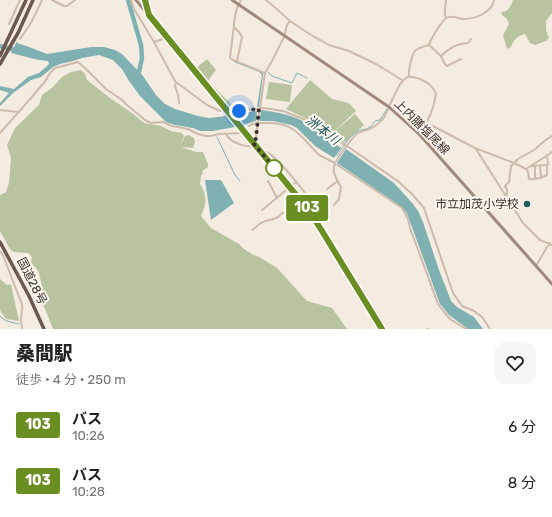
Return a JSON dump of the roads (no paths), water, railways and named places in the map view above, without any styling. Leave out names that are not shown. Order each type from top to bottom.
[{"type":"highway","points":[[0,64],[9,38],[26,0]]},
{"type":"highway","points":[[0,56],[14,40],[33,0]]},
{"type":"highway","name":"国道28号","points":[[0,242],[26,290],[44,329]]},
{"type":"main road","points":[[136,0],[303,203],[316,221],[382,329]]},
{"type":"main road","points":[[145,0],[149,15]]},
{"type":"main road","name":"上内膳塩尾線","points":[[232,0],[389,107],[419,134],[552,284]]},
{"type":"street","points":[[9,24],[20,0]]},
{"type":"street","points":[[20,39],[31,23],[42,0]]},
{"type":"street","points":[[52,0],[67,6],[75,0]]},
{"type":"street","points":[[131,0],[134,10],[176,82],[207,105],[220,111],[226,109]]},
{"type":"street","points":[[241,0],[237,8],[230,56],[231,59],[265,72]]},
{"type":"street","points":[[266,0],[290,21],[311,35],[330,45],[349,51],[376,64],[402,80]]},
{"type":"street","points":[[446,0],[444,11],[446,18]]},
{"type":"street","points":[[408,76],[413,54],[416,50],[429,45],[433,35],[446,18],[454,16],[462,19],[476,17],[490,9],[494,4],[494,0]]},
{"type":"street","points":[[253,143],[255,142],[265,72],[272,61],[290,21]]},
{"type":"street","points":[[234,27],[242,37],[237,61]]},
{"type":"street","points":[[154,42],[167,38]]},
{"type":"street","points":[[440,56],[452,47],[468,43],[471,39]]},
{"type":"street","points":[[429,45],[448,66],[461,59]]},
{"type":"street","points":[[0,133],[55,68],[78,62],[106,89],[122,100],[145,120],[151,122],[164,122],[172,126],[188,129],[206,136],[241,133],[243,131]]},
{"type":"street","points":[[334,205],[339,199],[341,187],[335,175],[334,168],[345,146],[357,133],[368,130],[379,122],[385,115],[402,80],[408,76],[416,77],[426,82],[431,86],[436,95],[432,113],[419,134]]},
{"type":"street","points":[[176,82],[175,86],[179,103]]},
{"type":"street","points":[[230,113],[268,109],[283,111],[295,115],[306,120],[399,182],[424,208],[452,294],[462,306],[482,317],[490,329]]},
{"type":"street","points":[[0,110],[19,112]]},
{"type":"street","points":[[250,126],[257,122],[274,123],[294,129],[317,153],[336,163],[394,202],[404,211],[438,304],[450,319],[466,329]]},
{"type":"street","points":[[427,123],[430,126],[475,148],[526,169],[529,178],[535,179],[547,175],[547,156]]},
{"type":"street","points":[[226,134],[228,138],[240,144],[253,147],[256,146]]},
{"type":"street","points":[[506,194],[507,190],[505,186],[509,182],[511,166],[518,159],[534,150],[552,136]]},
{"type":"street","points":[[475,148],[506,194],[523,223],[540,240],[551,244],[547,247],[536,266]]},
{"type":"street","points":[[261,152],[268,153],[275,158],[296,182],[313,206],[317,215],[318,220],[316,221]]},
{"type":"street","points":[[526,169],[552,152]]},
{"type":"street","points":[[530,166],[547,165]]},
{"type":"street","points":[[535,166],[535,179]]},
{"type":"street","points":[[540,166],[541,178]]},
{"type":"street","points":[[327,189],[338,181]]},
{"type":"street","points":[[268,182],[277,198]]},
{"type":"street","points":[[262,210],[296,182]]},
{"type":"street","points":[[252,230],[262,222],[276,219],[282,213],[289,212],[303,203]]},
{"type":"street","points":[[0,251],[3,255],[22,303],[22,329]]},
{"type":"water","points":[[17,41],[17,43],[47,54],[91,47],[104,47],[115,50],[122,54],[143,76],[156,95],[165,104],[175,109],[198,116],[209,118],[226,116],[235,127],[213,131],[200,131],[166,122],[141,97],[122,69],[113,60],[99,55],[82,58],[53,67],[41,77],[31,80],[13,93],[0,106],[0,103],[9,93],[0,90],[0,86],[14,89],[28,77],[39,73],[49,64],[48,61],[11,53]]},
{"type":"water","points":[[235,61],[263,73],[259,107],[257,107],[262,75],[259,72],[234,62]]},
{"type":"water","points":[[261,110],[276,112],[301,120],[341,148],[334,158],[315,146],[297,128],[291,125],[273,121],[260,121]]},
{"type":"water","points":[[257,111],[256,121],[242,125],[234,114]]},
{"type":"water","points":[[346,149],[394,183],[413,204],[423,222],[451,301],[457,307],[474,317],[483,329],[468,329],[449,315],[440,304],[406,212],[399,205],[337,163]]},
{"type":"water","points":[[205,180],[221,180],[234,203],[211,220]]},
{"type":"waterway","points":[[128,0],[141,45],[142,58],[138,76]]},
{"type":"waterway","name":"洲本川","points":[[0,46],[18,51]]},
{"type":"waterway","points":[[268,72],[272,76],[292,83],[297,73],[307,78]]},
{"type":"waterway","points":[[337,156],[352,135],[372,126],[377,120],[380,120],[387,109]]},
{"type":"waterway","name":"洲本川","points":[[227,122],[267,117]]},
{"type":"waterway","points":[[217,137],[235,175],[240,181]]},
{"type":"waterway","points":[[0,316],[6,321],[19,324]]},
{"type":"place","name":"市立加茂小学校","points":[[527,204]]}]
